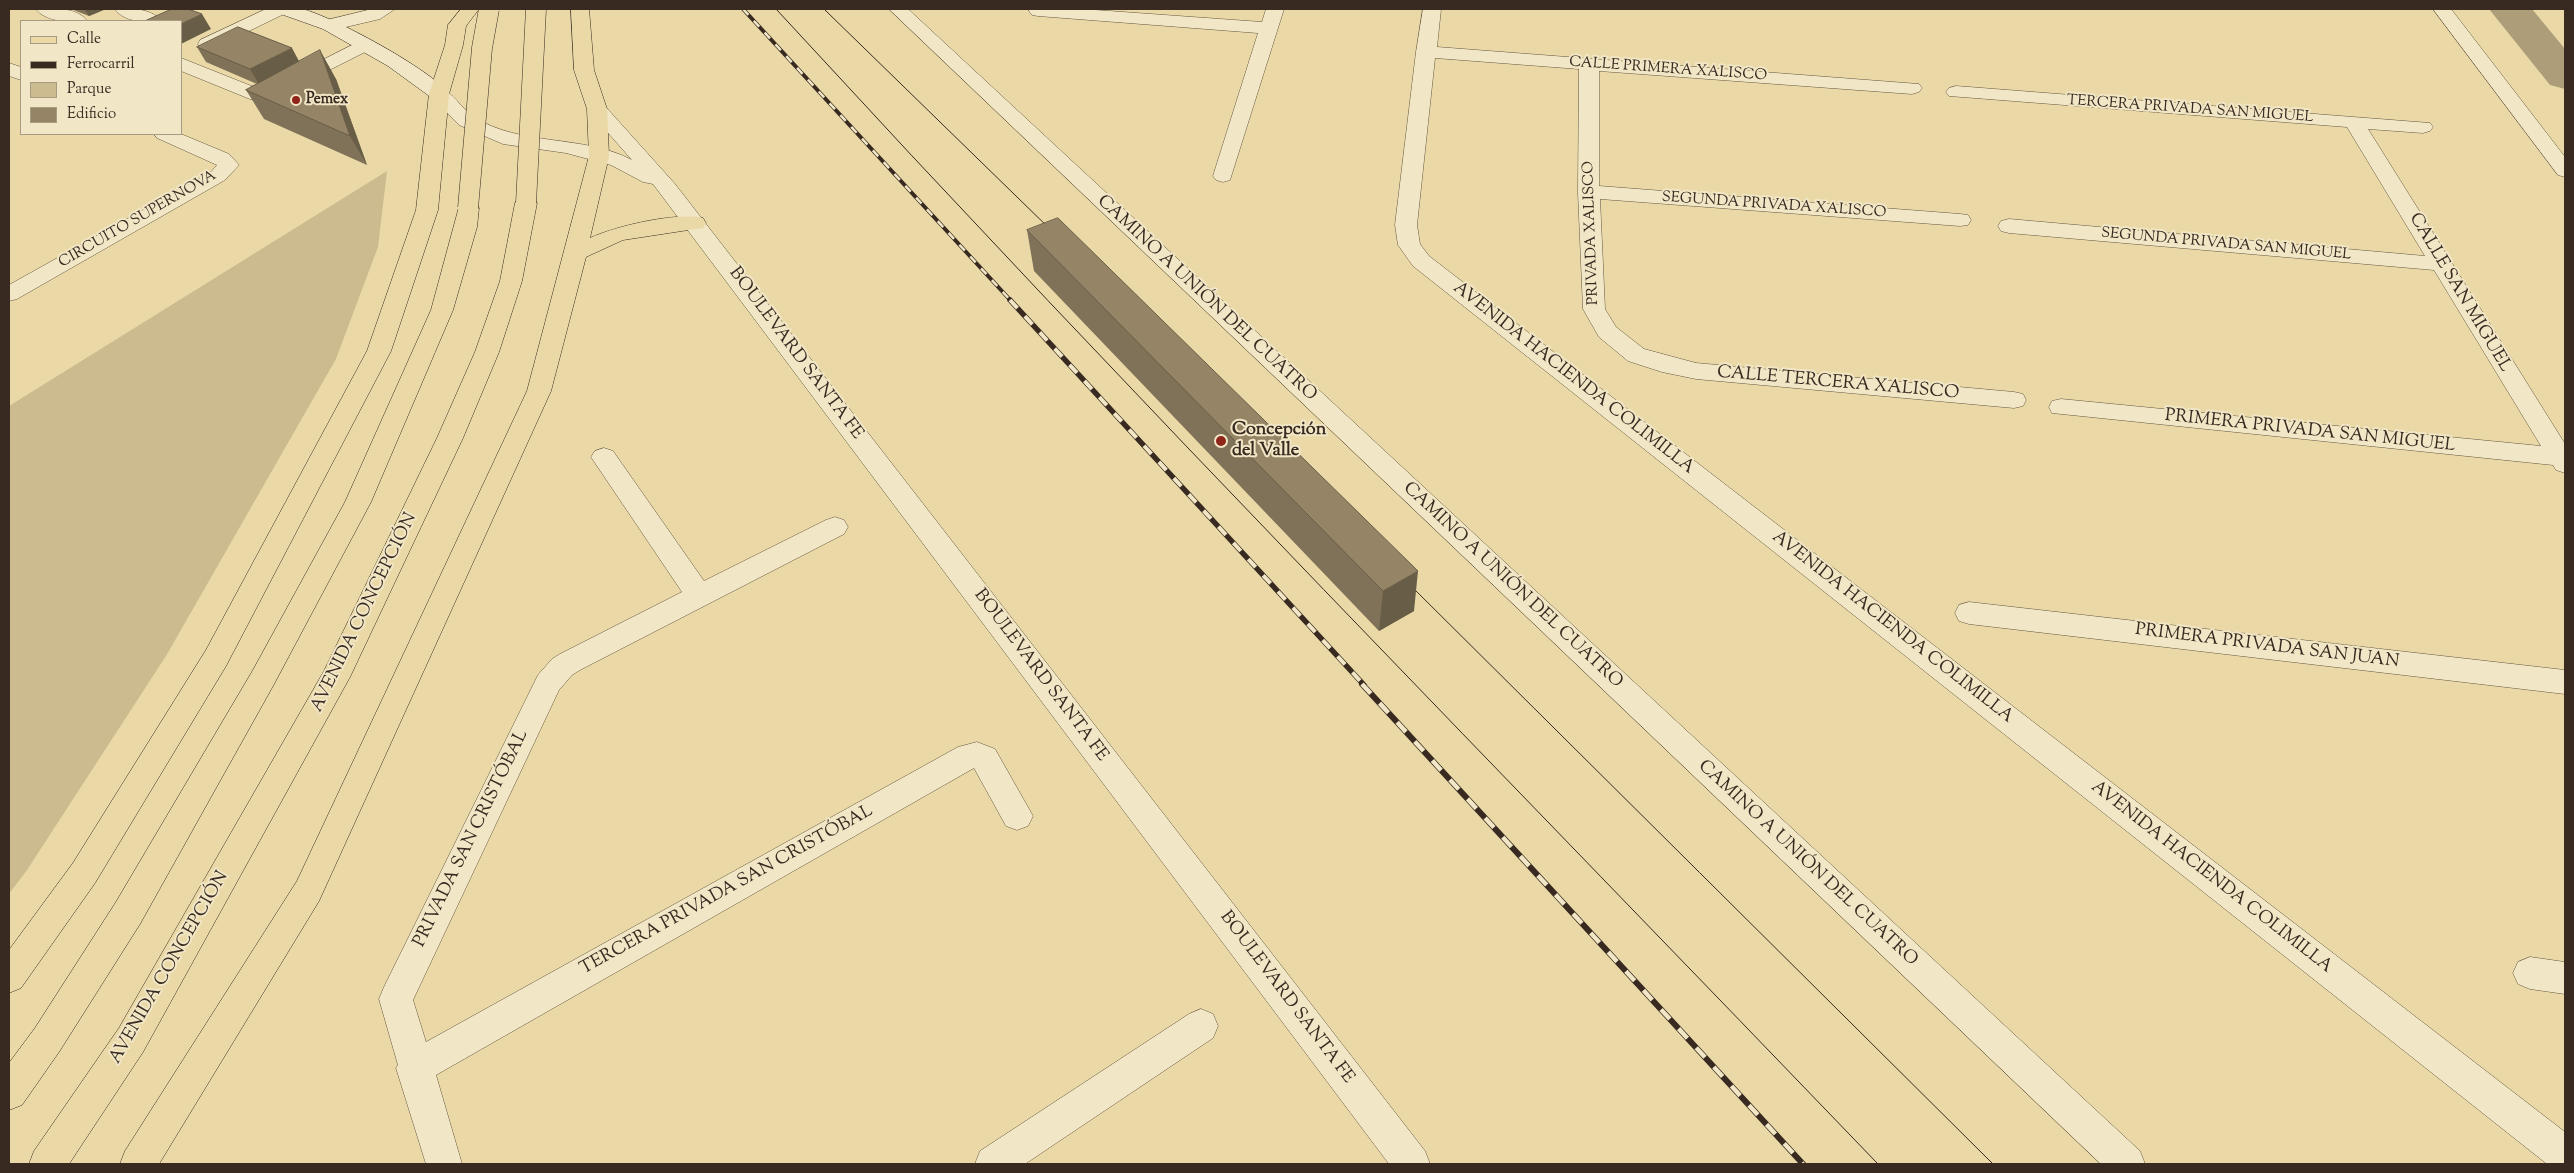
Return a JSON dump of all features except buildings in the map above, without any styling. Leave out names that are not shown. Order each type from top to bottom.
[{"type":"main road","points":[[9,977],[84,873],[216,658],[379,351],[426,210],[438,94],[454,45],[457,25],[470,9]]},
{"type":"main road","points":[[9,1092],[47,1040],[128,913],[258,686],[358,502],[442,310],[466,227],[482,48],[489,9]]},
{"type":"main road","name":"AVENIDA CONCEPCIÓN","points":[[47,1164],[131,1040],[336,677],[450,438],[486,352],[511,281],[526,203],[536,9]]},
{"type":"main road","points":[[138,1164],[308,891],[539,391],[576,253],[599,156],[597,109],[584,70],[580,9]]},
{"type":"main road","points":[[576,253],[617,234],[656,226],[695,223]]},
{"type":"street","points":[[45,9],[75,20]]},
{"type":"street","points":[[182,56],[200,42],[280,9]]},
{"type":"street","name":"BOULEVARD SANTA FE","points":[[284,9],[329,25],[395,62],[438,94],[466,121],[510,140],[567,147],[618,160],[668,188]]},
{"type":"street","points":[[329,25],[374,15],[386,9]]},
{"type":"street","name":"CAMINO A UNIÓN DEL CUATRO","points":[[898,9],[2127,1164]]},
{"type":"street","points":[[1223,176],[1275,9]]},
{"type":"street","name":"AVENIDA HACIENDA COLIMILLA","points":[[1432,9],[1425,52],[1406,225],[1409,245],[1421,261],[2565,1155]]},
{"type":"street","points":[[2442,9],[2565,171]]},
{"type":"street","points":[[116,20],[132,10],[150,20]]},
{"type":"street","points":[[1038,11],[1269,28]]},
{"type":"street","points":[[200,42],[226,52]]},
{"type":"street","points":[[182,64],[257,95],[272,93],[285,78],[364,45]]},
{"type":"street","name":"CALLE PRIMERA XALISCO","points":[[1425,52],[1912,88]]},
{"type":"street","name":"PRIVADA XALISCO","points":[[1589,65],[1589,192],[1594,310],[1607,332],[1621,344],[1636,355],[1662,364]]},
{"type":"street","name":"TERCERA PRIVADA SAN MIGUEL","points":[[1956,92],[2423,127]]},
{"type":"street","name":"BOULEVARD SANTA FE","points":[[597,109],[668,188],[1412,1164]]},
{"type":"street","name":"CALLE SAN MIGUEL","points":[[2354,122],[2562,460]]},
{"type":"street","name":"CIRCUITO SUPERNOVA","points":[[9,294],[218,176],[229,165],[222,158],[166,135]]},
{"type":"street","name":"SEGUNDA PRIVADA XALISCO","points":[[1589,192],[1960,220]]},
{"type":"street","name":"SEGUNDA PRIVADA SAN MIGUEL","points":[[2009,226],[2442,264]]},
{"type":"street","name":"CALLE TERCERA XALISCO","points":[[1662,364],[1696,371],[2014,400]]},
{"type":"street","name":"PRIMERA PRIVADA SAN MIGUEL","points":[[2061,407],[2562,460]]},
{"type":"street","points":[[604,457],[699,595]]},
{"type":"street","name":"PRIVADA SAN CRISTÓBAL","points":[[444,1164],[414,1068],[396,999],[548,683],[562,667],[699,595],[835,527]]},
{"type":"street","name":"PRIMERA PRIVADA SAN JUAN","points":[[1969,613],[2565,682]]},
{"type":"street","name":"TERCERA PRIVADA SAN CRISTÓBAL","points":[[414,1068],[969,756],[977,755],[984,758],[1017,816]]},
{"type":"street","points":[[2530,973],[2565,978]]},
{"type":"street","points":[[993,1164],[1201,1026]]},
{"type":"green space","points":[[387,171],[378,247],[336,359],[166,656],[27,870],[9,894],[9,406]]},
{"type":"waterway","points":[[2510,9],[2565,76]]},
{"type":"tram line","points":[[776,9],[1048,301],[1878,1164]]},
{"type":"tram line","points":[[824,9],[1054,233]]},
{"type":"tram line","points":[[1406,581],[1993,1164]]},
{"type":"railway","points":[[743,9],[1012,302]]},
{"type":"railway","points":[[1010,300],[1364,685]]},
{"type":"railway","points":[[1362,684],[1803,1164]]},
{"type":"place","name":"Pemex","points":[[296,100]]},
{"type":"place","name":"Concepción del Valle","points":[[1221,441]]}]
